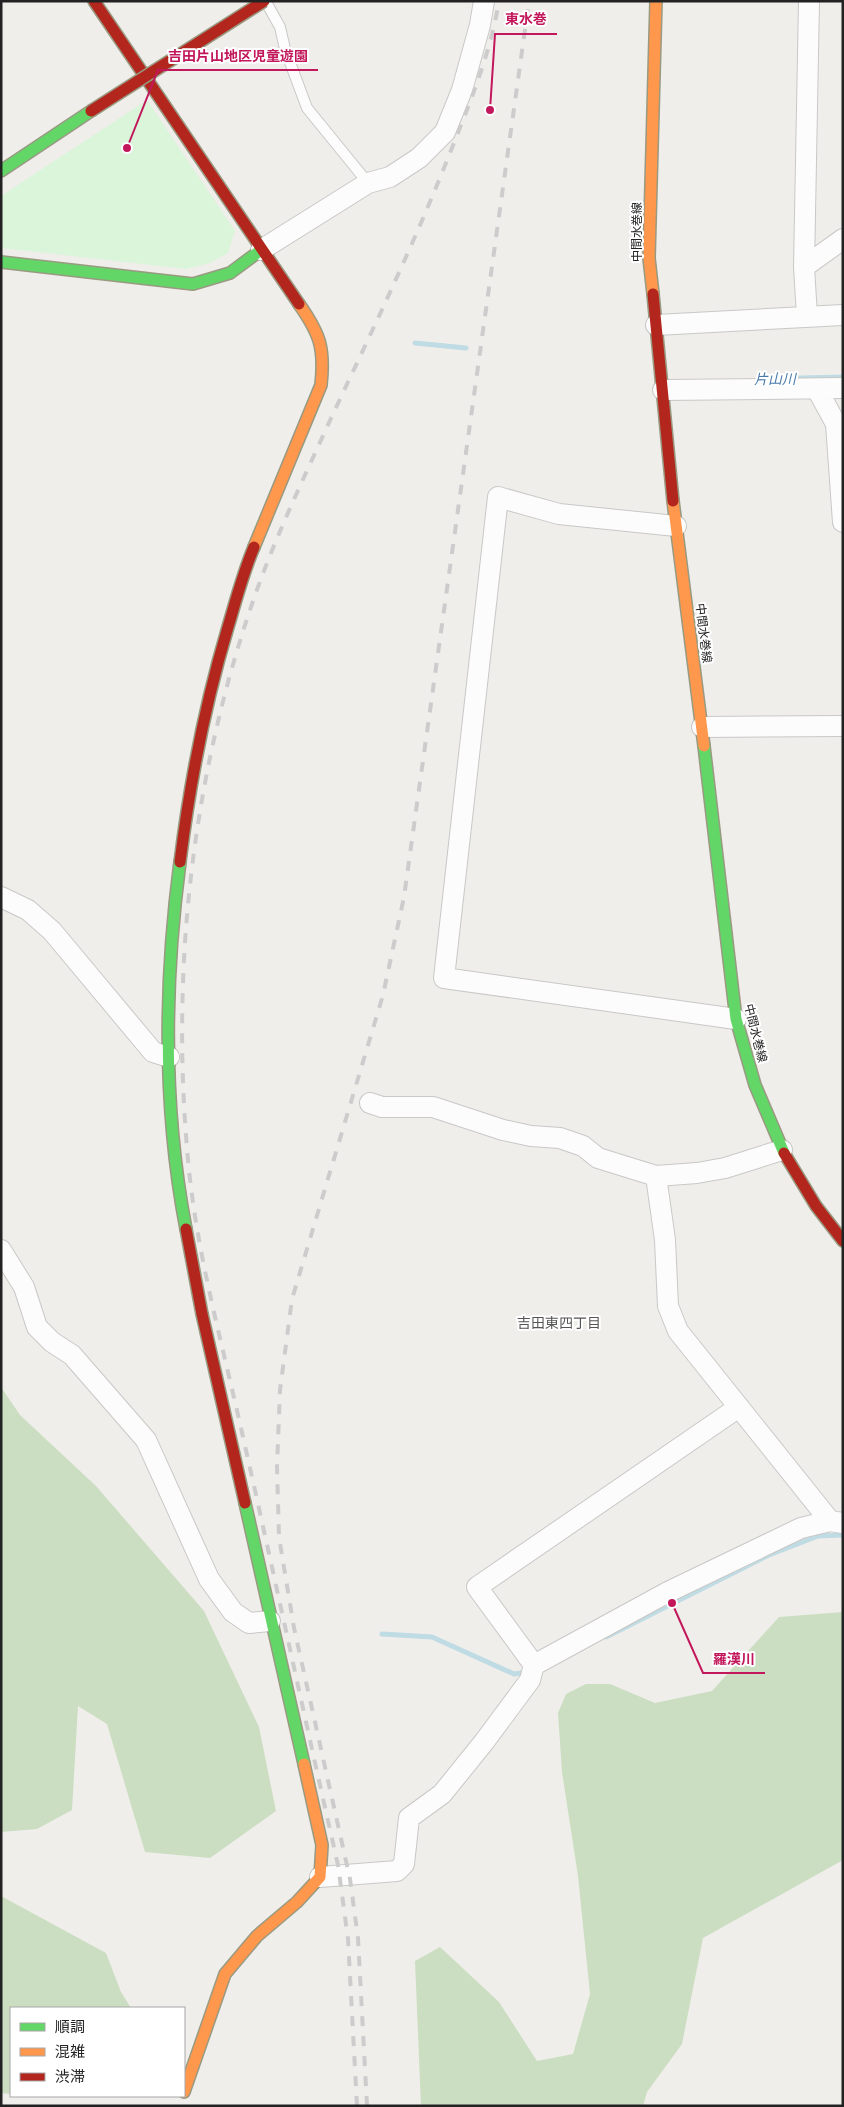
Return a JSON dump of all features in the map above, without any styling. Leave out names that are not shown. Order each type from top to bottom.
[{"type":"street","points":[[94,1],[261,250],[316,328],[324,359],[321,385],[246,566],[217,664],[194,762],[173,914],[169,995],[169,1057],[176,1176],[202,1314],[322,1845],[320,1877],[297,1902],[251,1942],[225,1974],[185,2089]]},
{"type":"street","points":[[1,171],[91,111],[265,1]]},
{"type":"street","points":[[1,262],[193,284],[211,281],[246,265],[261,250],[368,183],[390,177],[412,163],[445,132],[462,90],[480,25],[484,1]]},
{"type":"street","name":"中間水巻線","points":[[656,1],[649,258],[676,526],[702,727],[736,1019],[755,1085],[782,1150],[816,1206],[843,1241]]},
{"type":"street","points":[[807,316],[804,267],[809,1]]},
{"type":"street","points":[[804,267],[843,238]]},
{"type":"street","points":[[656,325],[843,315]]},
{"type":"street","points":[[663,390],[843,388]]},
{"type":"street","points":[[817,389],[836,424],[843,522]]},
{"type":"street","points":[[676,526],[559,514],[498,497],[444,978],[736,1019]]},
{"type":"street","points":[[702,727],[843,726]]},
{"type":"street","points":[[1,897],[28,910],[52,932],[147,1046],[153,1052],[169,1057]]},
{"type":"street","points":[[370,1104],[382,1107],[433,1107],[503,1130],[531,1136],[560,1138],[583,1146],[598,1158],[656,1176],[697,1173],[726,1168],[782,1150]]},
{"type":"street","points":[[656,1176],[665,1240],[668,1306],[678,1331],[836,1522]]},
{"type":"street","points":[[1,1250],[24,1287],[38,1327],[52,1342],[72,1355],[146,1440],[214,1585],[233,1612],[248,1623],[270,1621]]},
{"type":"street","points":[[534,1665],[478,1587],[739,1407]]},
{"type":"street","points":[[320,1877],[397,1871],[404,1864],[409,1818],[442,1794],[530,1680],[534,1665],[668,1592],[801,1528],[836,1522]]},
{"type":"lane","points":[[265,1],[280,27],[285,49],[307,108],[368,183]]},
{"type":"green space","points":[[147,100],[235,231],[228,253],[210,263],[186,269],[1,248],[1,196]]},
{"type":"green space","points":[[1,1387],[20,1415],[96,1486],[204,1611],[259,1727],[276,1811],[210,1858],[145,1852],[107,1724],[78,1706],[72,1810],[37,1829],[1,1832]]},
{"type":"green space","points":[[843,1612],[843,1860],[703,1938],[682,2044],[647,2092],[643,2106],[421,2106],[415,1961],[440,1947],[499,2002],[537,2061],[573,2054],[590,1994],[578,1876],[562,1772],[558,1713],[566,1694],[586,1684],[610,1684],[655,1703],[712,1691],[779,1617]]},
{"type":"green space","points":[[1,1896],[106,1953],[121,1992],[130,2007],[10,2007],[10,2094],[1,2093]]},
{"type":"waterway","name":"片山川","points":[[415,343],[466,348]]},
{"type":"waterway","name":"片山川","points":[[758,379],[843,377]]},
{"type":"waterway","points":[[606,1637],[769,1555],[818,1536],[843,1535]]},
{"type":"waterway","points":[[382,1634],[432,1637],[514,1674],[528,1672]]},
{"type":"railway","points":[[357,2106],[348,1939],[338,1865],[211,1300],[193,1203],[184,1099],[182,1027],[184,955],[190,884],[213,742],[231,672],[252,604],[290,509],[435,191],[478,81],[490,42],[499,1]]},
{"type":"railway","points":[[367,2106],[358,1938],[350,1879],[294,1628],[279,1537],[277,1467],[280,1390],[292,1299],[383,995],[404,897],[529,1]]},
{"type":"traffic: fast","points":[[1,171],[91,111]]},
{"type":"traffic: fast","points":[[1,262],[193,284],[230,273],[261,250]]},
{"type":"traffic: fast","points":[[704,746],[736,1019],[755,1085],[784,1153]]},
{"type":"traffic: fast","points":[[180,862],[171,954],[168,1046],[173,1138],[178,1184],[186,1229]]},
{"type":"traffic: fast","points":[[245,1503],[304,1764]]},
{"type":"traffic: slow","points":[[653,294],[649,258],[656,1]]},
{"type":"traffic: slow","points":[[254,547],[321,385],[322,361],[319,342],[312,324],[299,304]]},
{"type":"traffic: slow","points":[[673,501],[704,746]]},
{"type":"traffic: slow","points":[[185,2089],[225,1974],[257,1936],[297,1902],[320,1877],[322,1845],[304,1764]]},
{"type":"traffic: jam","points":[[94,1],[299,304]]},
{"type":"traffic: jam","points":[[91,111],[264,1]]},
{"type":"traffic: jam","points":[[653,294],[673,501]]},
{"type":"traffic: jam","points":[[180,862],[188,802],[205,714],[234,607],[254,547]]},
{"type":"traffic: jam","points":[[784,1153],[816,1206],[843,1241]]},
{"type":"traffic: jam","points":[[186,1229],[202,1314],[245,1503]]},
{"type":"place","name":"東水巻","points":[[490,110]]},
{"type":"place","name":"吉田片山地区児童遊園","points":[[127,148]]},
{"type":"place","name":"羅漢川","points":[[672,1603]]},
{"type":"district","name":"吉田東四丁目","points":[[559,1323]]}]
